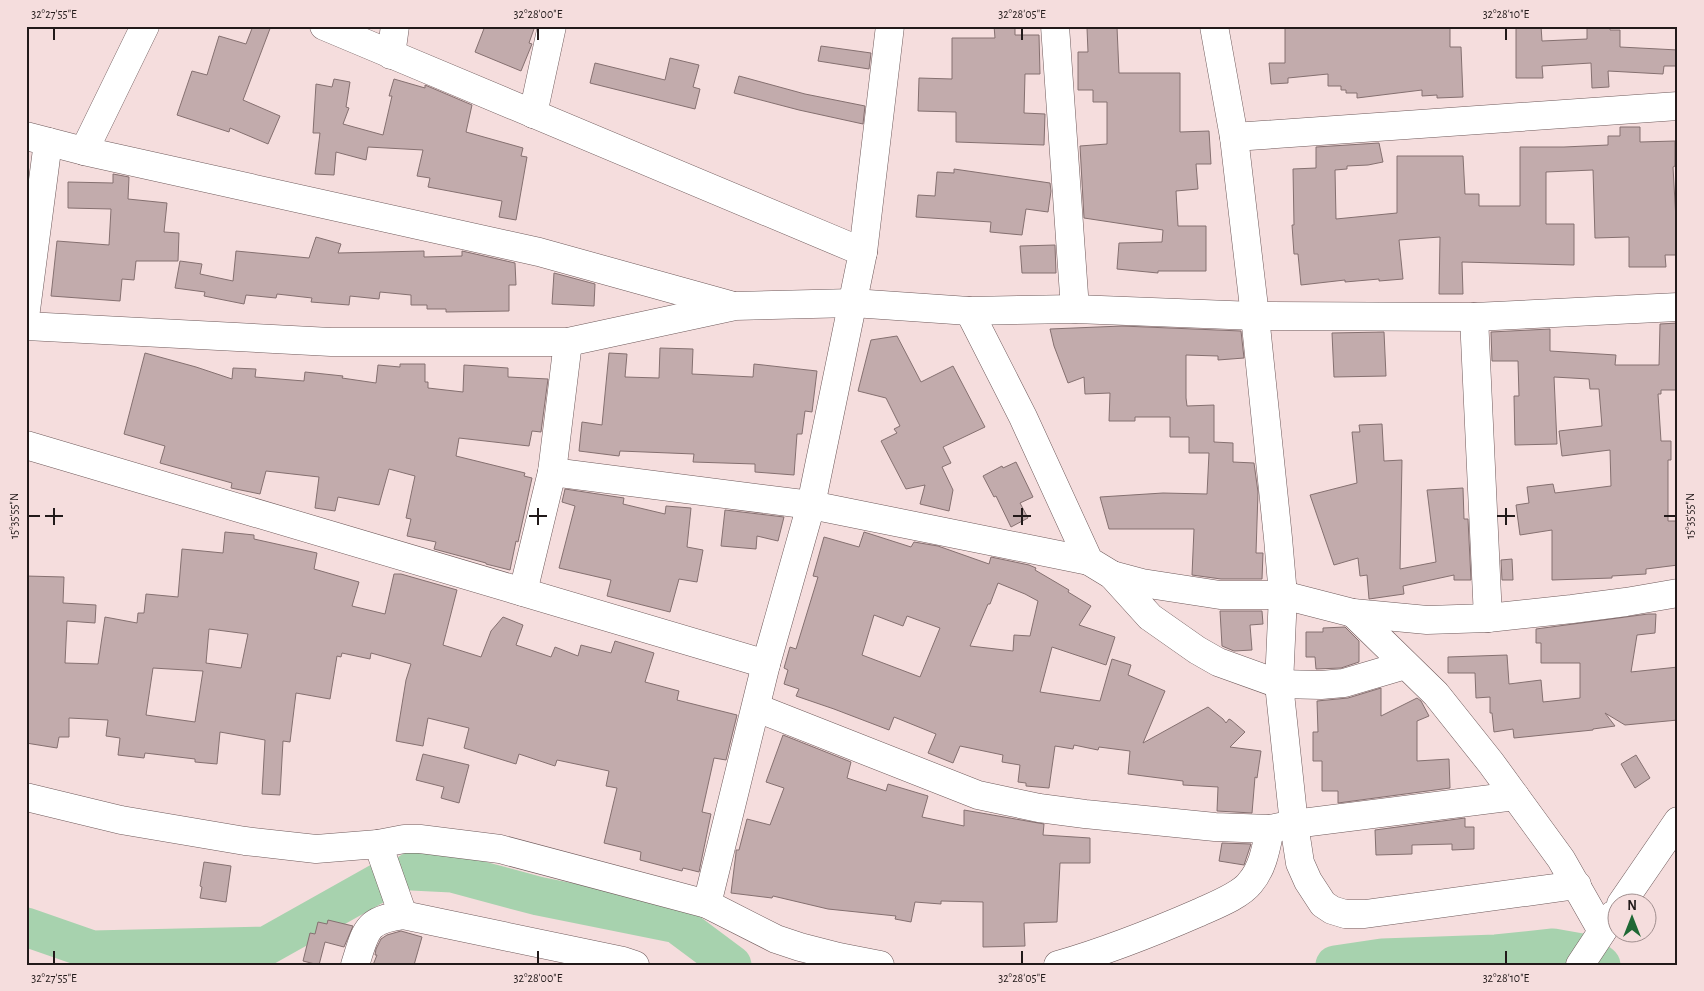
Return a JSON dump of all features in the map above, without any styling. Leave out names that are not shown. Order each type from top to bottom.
[{"type":"street","points":[[84,151],[145,26]]},
{"type":"street","points":[[324,26],[863,252]]},
{"type":"street","points":[[391,55],[396,26]]},
{"type":"street","points":[[533,114],[552,26]]},
{"type":"street","points":[[707,904],[757,708],[766,664],[811,505],[863,252],[890,26]]},
{"type":"street","points":[[1055,26],[1075,309]]},
{"type":"street","points":[[1214,26],[1234,137],[1255,316],[1282,595],[1279,684],[1282,827],[1308,881],[1323,904],[1332,910],[1345,914],[1366,914],[1577,885]]},
{"type":"street","points":[[1234,137],[1678,106]]},
{"type":"street","points":[[26,310],[37,139],[539,252],[735,306]]},
{"type":"street","points":[[26,326],[331,342],[568,342],[735,306],[853,303],[969,311],[1075,309],[1255,316],[1474,317],[1678,307]]},
{"type":"street","points":[[969,311],[1023,417],[1089,561]]},
{"type":"street","points":[[1474,317],[1488,618]]},
{"type":"street","points":[[523,592],[552,472],[568,342]]},
{"type":"street","points":[[26,445],[766,664]]},
{"type":"street","points":[[552,472],[811,505],[1089,561],[1112,575],[1142,583],[1220,595],[1282,595],[1353,613],[1427,620],[1488,618],[1626,602],[1678,592]]},
{"type":"street","points":[[1112,575],[1150,617],[1197,650],[1218,662],[1279,684],[1321,685],[1344,683],[1405,665]]},
{"type":"street","points":[[1353,613],[1436,694],[1491,763],[1561,859],[1577,885],[1606,917]]},
{"type":"street","points":[[757,708],[978,795],[1039,808],[1085,814],[1215,827],[1282,827],[1515,796]]},
{"type":"street","points":[[26,797],[122,820],[245,841],[316,848],[354,847],[404,839],[420,839],[500,849],[707,904],[776,939],[839,958],[880,965]]},
{"type":"street","points":[[1628,894],[1678,822]]},
{"type":"street","points":[[1058,965],[1091,956],[1149,934],[1216,905],[1245,888],[1251,882],[1282,827]]},
{"type":"street","points":[[378,844],[403,915]]},
{"type":"street","points":[[355,965],[370,927],[384,918],[403,915],[626,963]]},
{"type":"street","points":[[1580,965],[1606,925]]},
{"type":"building","points":[[253,26],[271,26],[243,100],[280,116],[268,144],[230,128],[229,132],[177,115],[192,71],[207,75],[219,36],[246,44]]},
{"type":"building","points":[[485,26],[535,26],[529,43],[532,44],[521,71],[475,52]]},
{"type":"building","points":[[994,26],[1015,26],[1015,35],[1039,35],[1040,74],[1025,74],[1024,113],[1045,114],[1044,145],[956,142],[956,112],[918,111],[919,78],[952,79],[952,38],[995,38]]},
{"type":"building","points":[[1285,26],[1450,26],[1450,47],[1461,47],[1463,97],[1437,98],[1437,95],[1422,96],[1422,90],[1357,98],[1357,93],[1346,93],[1346,90],[1341,90],[1341,86],[1328,86],[1328,74],[1288,78],[1288,83],[1271,84],[1269,63],[1285,63]]},
{"type":"building","points":[[1516,26],[1541,26],[1542,41],[1587,39],[1587,26],[1610,26],[1610,30],[1620,30],[1620,47],[1678,50],[1678,66],[1664,66],[1663,74],[1608,71],[1609,87],[1592,88],[1591,63],[1542,66],[1543,78],[1516,78]]},
{"type":"building","points":[[1117,27],[1119,73],[1180,73],[1180,132],[1209,131],[1211,164],[1196,164],[1198,189],[1176,191],[1178,226],[1206,226],[1206,271],[1158,271],[1158,273],[1117,269],[1119,243],[1162,242],[1163,230],[1084,218],[1080,146],[1107,144],[1107,102],[1093,102],[1093,90],[1078,90],[1078,52],[1088,52],[1087,28]]},
{"type":"building","points":[[821,46],[871,53],[869,69],[818,61]]},
{"type":"building","points":[[670,58],[699,65],[693,87],[700,89],[695,109],[590,83],[595,63],[665,80]]},
{"type":"building","points":[[739,76],[805,94],[865,106],[863,124],[734,93]]},
{"type":"building","points":[[334,79],[350,82],[346,107],[349,108],[343,124],[383,135],[392,96],[389,96],[394,79],[425,88],[425,85],[472,105],[466,132],[523,148],[521,156],[527,157],[516,220],[499,217],[502,201],[428,187],[430,178],[417,176],[423,150],[368,147],[366,160],[336,152],[334,175],[315,174],[320,133],[313,133],[316,84],[332,87]]},
{"type":"building","points":[[1620,127],[1640,127],[1640,142],[1675,141],[1675,166],[1673,167],[1678,255],[1665,255],[1666,267],[1629,267],[1629,237],[1595,238],[1593,170],[1546,172],[1546,224],[1574,224],[1574,265],[1462,262],[1463,294],[1439,294],[1440,237],[1399,240],[1403,279],[1345,282],[1345,280],[1301,285],[1298,254],[1294,254],[1292,225],[1294,225],[1293,169],[1316,168],[1316,147],[1379,143],[1383,162],[1347,166],[1347,169],[1335,170],[1336,219],[1397,213],[1397,156],[1463,156],[1465,194],[1479,194],[1479,206],[1520,206],[1520,147],[1608,145],[1608,136],[1620,136]]},
{"type":"building","points":[[954,169],[1050,183],[1051,191],[1048,212],[1026,209],[1022,235],[990,232],[991,222],[916,217],[918,195],[935,196],[937,172],[954,173]]},
{"type":"building","points":[[113,174],[129,177],[128,199],[167,203],[164,232],[179,233],[178,261],[136,261],[134,280],[122,279],[120,301],[51,296],[57,241],[109,245],[111,209],[68,208],[68,182],[113,183]]},
{"type":"building","points":[[316,237],[341,244],[338,253],[424,251],[424,257],[462,256],[462,251],[515,263],[516,285],[509,285],[509,311],[446,312],[446,309],[427,309],[427,305],[411,305],[411,295],[380,292],[379,299],[350,296],[349,305],[311,302],[312,298],[277,294],[276,298],[246,295],[244,304],[204,296],[205,292],[175,288],[180,261],[202,264],[200,274],[233,281],[236,251],[309,258]]},
{"type":"building","points":[[1055,245],[1056,273],[1022,273],[1020,246]]},
{"type":"building","points":[[554,273],[595,284],[594,306],[552,304]]},
{"type":"building","points":[[1678,323],[1678,390],[1661,390],[1661,394],[1658,394],[1661,441],[1671,441],[1671,460],[1668,460],[1668,521],[1678,521],[1678,565],[1646,569],[1646,574],[1612,576],[1612,578],[1552,580],[1552,530],[1520,535],[1516,505],[1529,503],[1527,487],[1553,484],[1555,493],[1611,486],[1610,450],[1562,456],[1559,431],[1602,426],[1599,389],[1590,389],[1589,379],[1554,377],[1557,444],[1515,445],[1514,396],[1519,396],[1518,361],[1492,361],[1491,332],[1550,329],[1550,351],[1616,355],[1615,365],[1659,365],[1660,324]]},
{"type":"building","points":[[1122,326],[1241,331],[1244,358],[1218,360],[1218,356],[1186,355],[1186,398],[1187,406],[1214,405],[1214,442],[1233,443],[1233,462],[1254,463],[1258,492],[1256,553],[1263,553],[1262,579],[1221,579],[1192,575],[1194,529],[1109,529],[1100,497],[1163,493],[1207,494],[1209,453],[1189,453],[1189,437],[1170,437],[1170,417],[1135,417],[1135,421],[1109,421],[1110,393],[1085,394],[1084,377],[1068,383],[1054,346],[1050,329]]},
{"type":"building","points":[[1384,332],[1386,376],[1334,377],[1332,333]]},
{"type":"building","points":[[897,336],[921,382],[953,366],[985,427],[943,447],[951,463],[942,467],[953,490],[949,511],[920,504],[925,485],[906,489],[881,441],[897,433],[894,429],[900,426],[886,398],[858,391],[871,340]]},
{"type":"building","points":[[660,348],[693,349],[692,374],[753,377],[754,364],[817,371],[812,412],[805,411],[802,434],[797,434],[794,475],[755,472],[755,464],[693,462],[694,454],[620,451],[619,456],[579,451],[582,422],[602,425],[609,353],[627,354],[625,377],[659,378]]},
{"type":"building","points":[[145,353],[232,379],[233,368],[256,369],[255,377],[304,381],[305,372],[343,376],[342,378],[376,383],[378,365],[400,367],[400,364],[425,364],[425,382],[428,382],[428,388],[463,392],[464,365],[508,368],[508,377],[548,379],[541,432],[532,431],[529,446],[459,438],[456,456],[525,473],[524,476],[532,478],[510,570],[434,549],[436,542],[407,536],[411,519],[406,518],[415,476],[389,469],[379,505],[338,497],[335,511],[315,508],[319,477],[266,471],[260,494],[231,488],[232,483],[160,463],[165,446],[124,434]]},
{"type":"building","points":[[1382,424],[1384,461],[1402,460],[1400,569],[1436,562],[1427,490],[1463,488],[1464,519],[1468,519],[1471,580],[1454,580],[1454,575],[1403,586],[1404,594],[1369,599],[1367,575],[1360,576],[1358,558],[1334,565],[1310,495],[1357,483],[1352,432],[1360,432],[1359,425]]},
{"type":"building","points":[[1016,462],[1033,497],[1020,503],[1028,518],[1011,527],[996,496],[994,497],[983,476],[1002,466],[1003,468]]},
{"type":"building","points":[[565,489],[624,498],[623,504],[665,514],[666,506],[691,508],[687,547],[703,550],[697,582],[679,579],[670,612],[607,596],[611,580],[559,568],[575,506],[562,502]]},
{"type":"building","points":[[725,510],[784,517],[778,541],[757,536],[756,549],[721,546]]},
{"type":"building","points":[[225,532],[254,535],[254,539],[317,553],[314,569],[359,582],[352,606],[385,614],[394,574],[401,574],[457,590],[443,645],[481,657],[491,631],[503,617],[523,625],[516,645],[551,657],[555,647],[578,656],[581,645],[611,653],[615,641],[654,653],[645,682],[679,691],[677,700],[737,715],[726,760],[714,758],[702,812],[711,814],[699,872],[683,868],[682,871],[640,860],[641,852],[604,843],[617,788],[606,786],[609,771],[557,760],[555,766],[519,754],[516,764],[464,748],[469,728],[428,718],[423,746],[396,741],[406,680],[411,664],[371,653],[370,659],[342,653],[341,657],[337,656],[330,699],[296,693],[290,742],[283,741],[280,795],[262,794],[265,740],[220,732],[217,764],[195,762],[195,759],[145,753],[144,758],[118,755],[120,738],[106,736],[108,720],[69,718],[69,737],[59,737],[57,748],[26,743],[26,576],[64,577],[63,603],[96,605],[95,623],[67,621],[65,663],[98,664],[105,617],[137,623],[138,613],[144,613],[146,594],[178,597],[182,549],[223,553]],"holes":[[[209,629],[248,634],[241,668],[206,663]],[[153,668],[203,671],[195,722],[146,715]]]},
{"type":"building","points":[[864,532],[911,547],[914,542],[938,546],[989,564],[991,557],[1029,565],[1069,590],[1068,592],[1091,606],[1079,625],[1115,637],[1106,665],[1052,647],[1040,692],[1100,701],[1112,659],[1131,665],[1128,675],[1165,691],[1143,743],[1208,707],[1226,723],[1229,719],[1231,720],[1245,732],[1230,747],[1261,751],[1257,778],[1255,777],[1252,813],[1217,811],[1218,787],[1183,785],[1183,781],[1128,774],[1130,751],[1099,747],[1098,750],[1074,745],[1073,749],[1055,746],[1049,788],[1026,786],[1026,783],[1018,782],[1020,765],[1002,762],[1003,755],[960,746],[953,763],[928,753],[936,734],[894,717],[889,730],[796,696],[799,689],[784,684],[788,670],[784,668],[790,647],[796,649],[818,577],[813,576],[824,537],[859,547]],"holes":[[[998,583],[1038,601],[1030,636],[1014,635],[1013,651],[970,646]],[[874,615],[903,626],[907,616],[940,628],[920,677],[862,655]]]},
{"type":"building","points":[[1512,559],[1513,580],[1502,580],[1501,560]]},
{"type":"building","points":[[1220,611],[1262,611],[1263,624],[1250,625],[1252,650],[1234,651],[1222,646]]},
{"type":"building","points":[[1656,614],[1655,633],[1637,635],[1631,672],[1678,667],[1678,720],[1625,725],[1605,713],[1615,726],[1514,738],[1513,729],[1494,732],[1492,713],[1490,713],[1490,697],[1476,698],[1475,673],[1448,673],[1448,657],[1507,655],[1509,684],[1541,680],[1543,702],[1580,698],[1580,663],[1541,663],[1541,643],[1536,643],[1536,629]]},
{"type":"building","points":[[1345,627],[1359,641],[1359,662],[1341,668],[1316,669],[1315,657],[1306,657],[1306,632],[1323,632],[1323,628]]},
{"type":"building","points":[[1381,688],[1381,716],[1417,698],[1421,701],[1429,716],[1417,721],[1417,761],[1449,759],[1450,788],[1338,803],[1338,791],[1322,791],[1322,761],[1313,761],[1313,732],[1318,732],[1317,701],[1348,698]]},
{"type":"building","points":[[783,735],[851,762],[847,778],[886,791],[888,784],[928,796],[922,817],[964,826],[964,810],[1044,824],[1043,835],[1090,838],[1090,863],[1060,863],[1057,922],[1024,923],[1025,946],[983,947],[983,902],[941,901],[941,904],[915,902],[911,922],[895,919],[896,916],[828,909],[773,896],[772,898],[731,893],[736,850],[739,850],[747,819],[770,825],[784,788],[766,782]]},
{"type":"building","points":[[423,754],[469,765],[459,803],[441,798],[444,787],[416,780]]},
{"type":"building","points":[[1636,755],[1650,778],[1635,788],[1621,764]]},
{"type":"building","points":[[1465,818],[1465,827],[1474,827],[1474,849],[1452,850],[1452,844],[1412,845],[1412,854],[1376,855],[1375,830]]},
{"type":"building","points":[[1222,843],[1251,844],[1244,865],[1219,861]]},
{"type":"building","points":[[204,862],[231,866],[226,902],[200,898]]},
{"type":"building","points":[[328,920],[353,926],[344,947],[325,942],[319,965],[303,961],[310,933],[315,934],[318,922],[327,924]]},
{"type":"building","points":[[401,931],[422,937],[414,965],[373,965],[377,955],[375,955],[376,949],[381,939]]},
{"type":"waterway","points":[[412,871],[452,873],[538,896],[677,924],[732,965]]},
{"type":"waterway","points":[[26,927],[92,950],[266,946],[380,882]]},
{"type":"waterway","points":[[1335,965],[1382,958],[1496,954],[1553,948],[1587,954],[1601,965]]}]
